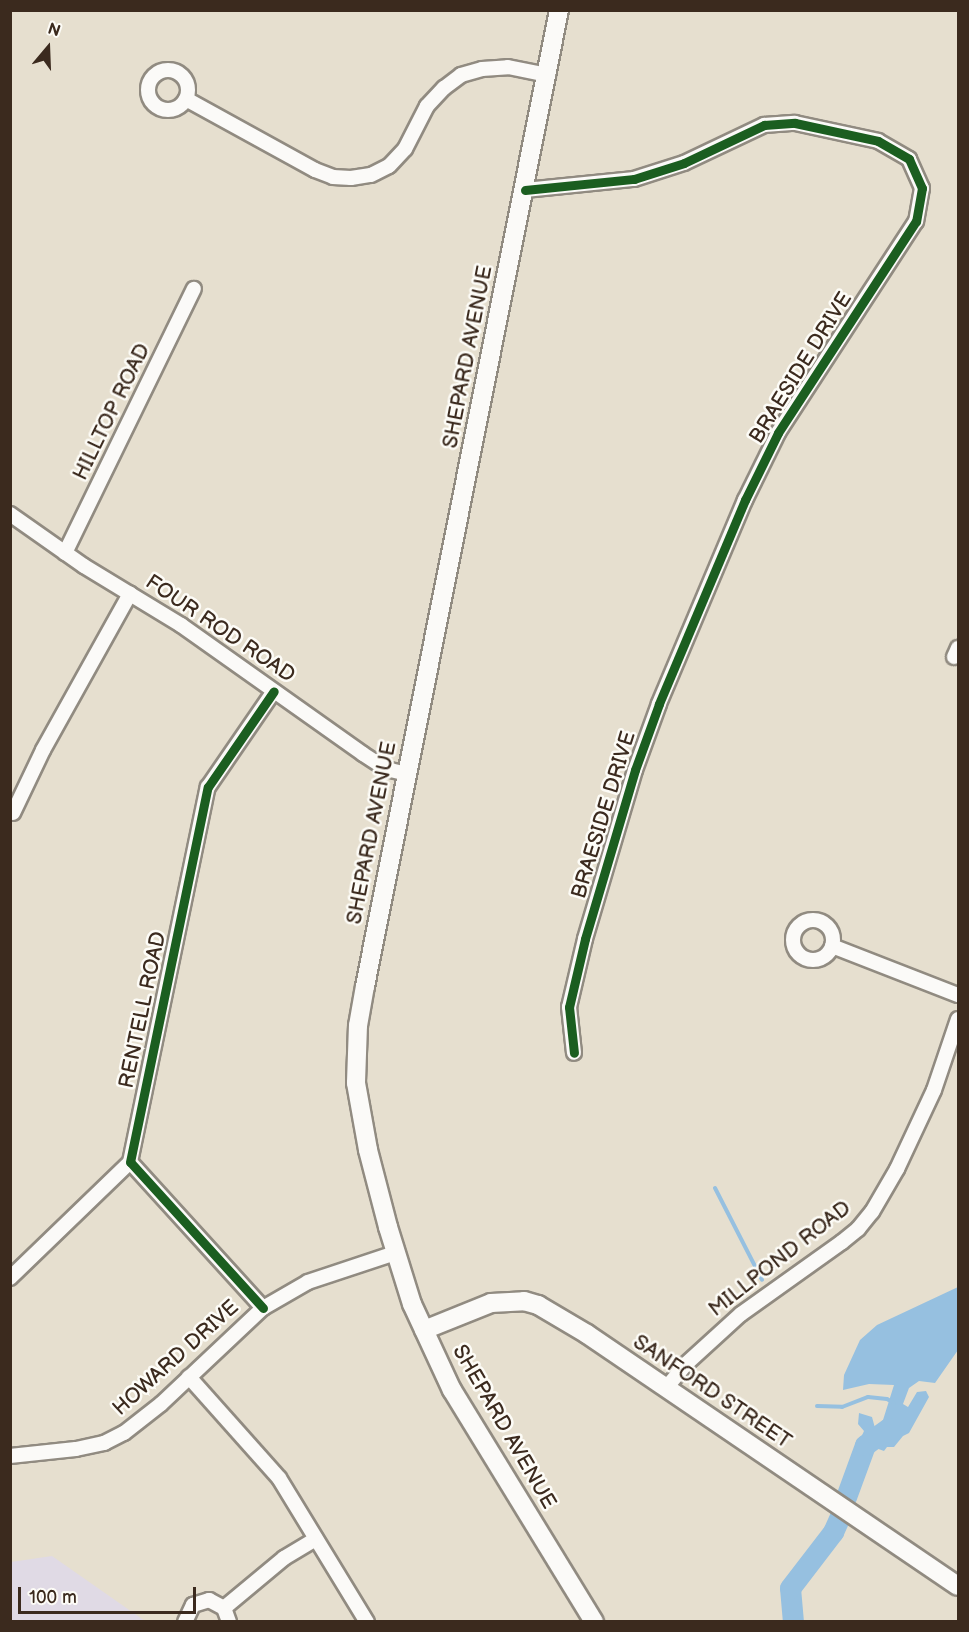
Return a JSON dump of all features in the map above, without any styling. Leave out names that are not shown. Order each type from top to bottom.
[{"type":"main road","name":"SHEPARD AVENUE","points":[[559,10],[548,75],[365,986],[356,1054],[356,1083],[361,1117],[395,1252],[412,1304],[452,1390],[590,1620]]},
{"type":"main road","name":"SANFORD STREET","points":[[424,1330],[491,1303],[524,1300],[552,1311],[958,1586]]},
{"type":"street","points":[[186,99],[315,170],[333,177],[351,178],[371,175],[389,166],[405,149],[427,106],[444,88],[461,75],[482,69],[508,67],[548,75]]},
{"type":"street","name":"BRAESIDE DRIVE","points":[[525,190],[634,179],[684,163],[764,125],[795,123],[878,141],[909,159],[922,188],[916,222],[778,433],[745,500],[659,704],[635,770],[585,939],[569,1007],[574,1053]]},
{"type":"street","name":"HILLTOP ROAD","points":[[65,553],[194,289]]},
{"type":"street","name":"FOUR ROD ROAD","points":[[10,514],[65,553],[181,625],[386,769],[407,774]]},
{"type":"street","points":[[13,813],[44,750],[130,594]]},
{"type":"street","name":"RENTELL ROAD","points":[[130,1162],[207,787],[274,691]]},
{"type":"street","points":[[832,946],[958,995]]},
{"type":"street","name":"MILLPOND ROAD","points":[[666,1388],[686,1364],[741,1314],[842,1242],[858,1229],[872,1212],[897,1169],[934,1090],[958,1019]]},
{"type":"street","points":[[10,1278],[130,1162],[263,1308]]},
{"type":"street","name":"HOWARD DRIVE","points":[[10,1456],[104,1443],[142,1420],[263,1308],[308,1282],[395,1252]]},
{"type":"street","points":[[189,1377],[279,1478],[367,1622]]},
{"type":"street","points":[[224,1608],[284,1557],[316,1539]]},
{"type":"street","points":[[185,1622],[187,1612],[200,1601],[217,1603],[224,1608],[229,1622]]},
{"type":"shaded area","points":[[52,1556],[145,1621],[11,1621],[11,1562]]},
{"type":"water","points":[[958,1287],[958,1350],[935,1383],[919,1381],[909,1388],[903,1404],[908,1407],[917,1392],[926,1391],[929,1397],[909,1433],[903,1436],[894,1447],[887,1447],[884,1451],[859,1442],[864,1431],[858,1424],[859,1413],[872,1417],[875,1428],[878,1427],[883,1420],[894,1385],[869,1384],[843,1390],[844,1375],[860,1340],[877,1325]]},
{"type":"waterway","points":[[715,1188],[762,1280]]},
{"type":"waterway","points":[[817,1406],[842,1407],[868,1397],[887,1399],[894,1403]]},
{"type":"waterway","points":[[846,1497],[865,1445],[888,1428]]},
{"type":"waterway","points":[[793,1622],[790,1588],[833,1532],[840,1516]]},
{"type":"cycle path","points":[[525,190],[634,179],[684,163],[764,125],[795,123],[878,141],[909,159],[922,188],[916,221],[778,433],[745,500],[659,704],[635,770],[585,939],[569,1007],[574,1053]]},
{"type":"cycle path","points":[[263,1308],[130,1162],[208,787],[274,691]]}]
